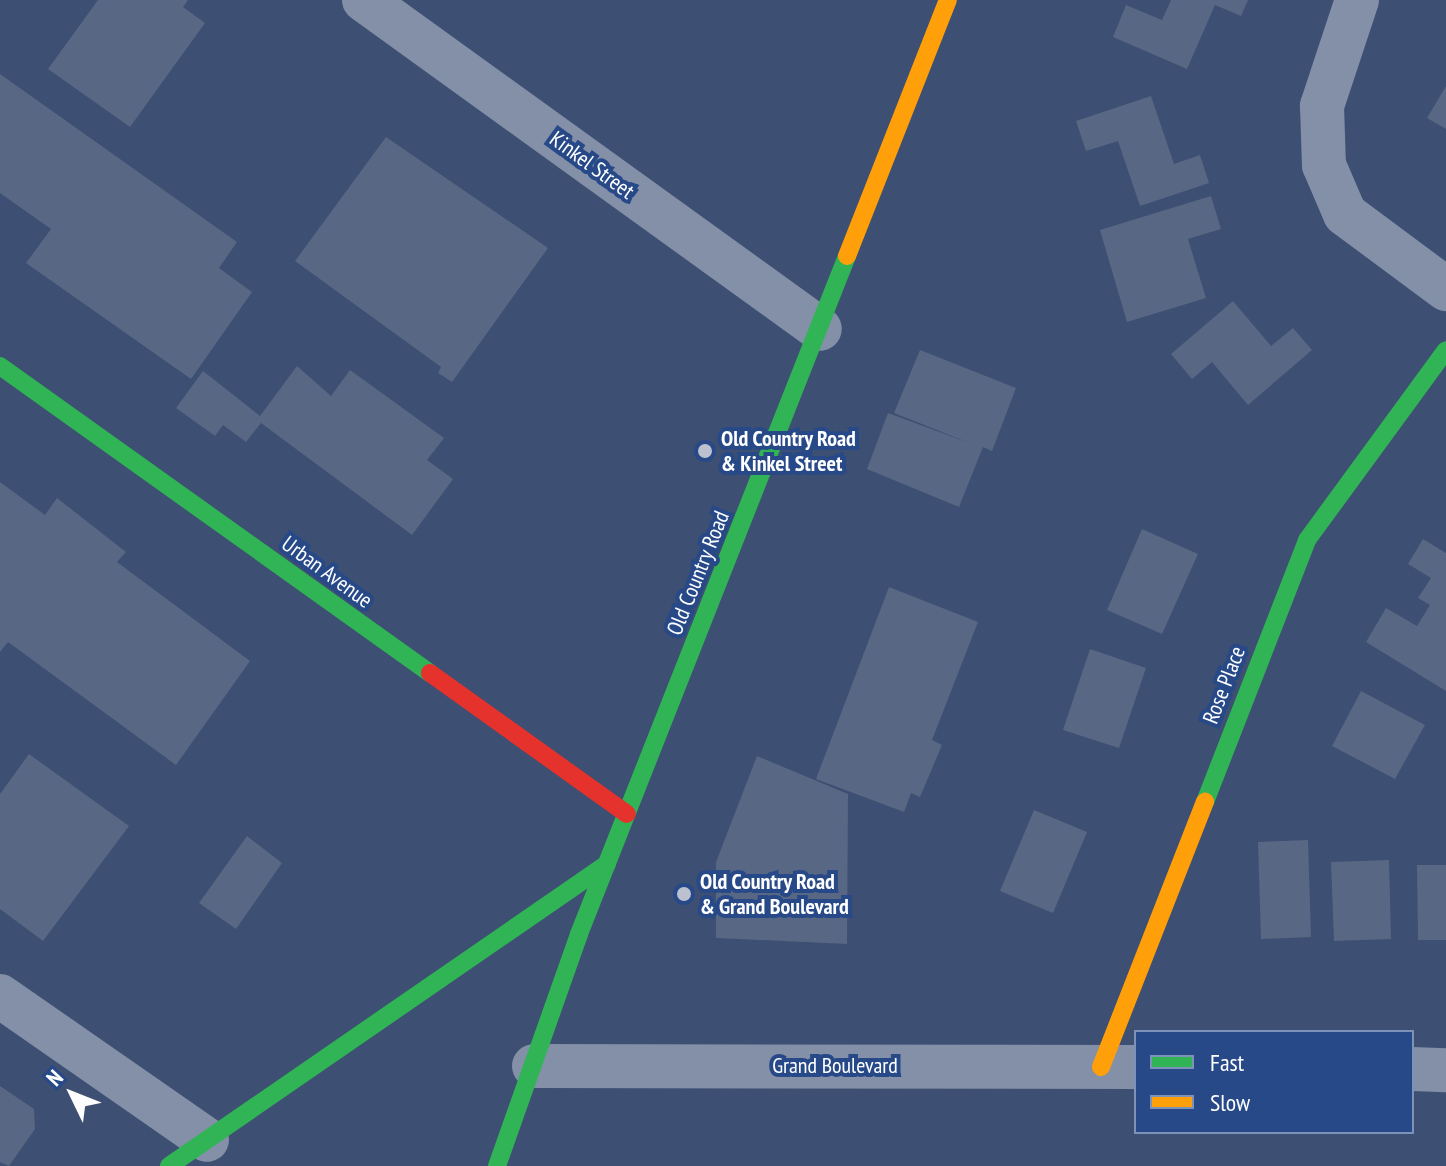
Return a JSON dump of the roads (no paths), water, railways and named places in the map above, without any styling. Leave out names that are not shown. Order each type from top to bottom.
[{"type":"street","name":"Kinkel Street","points":[[364,0],[820,329]]},
{"type":"street","name":"Old Country Road","points":[[497,1166],[607,864],[948,0]]},
{"type":"street","points":[[1357,0],[1322,106],[1324,165],[1345,214],[1446,289]]},
{"type":"street","name":"Rose Place","points":[[1118,1067],[1307,540],[1446,350]]},
{"type":"street","name":"Urban Avenue","points":[[0,366],[627,814]]},
{"type":"street","points":[[169,1166],[607,864]]},
{"type":"street","points":[[0,996],[207,1140]]},
{"type":"street","name":"Grand Boulevard","points":[[534,1066],[1118,1067]]},
{"type":"street","points":[[1414,1069],[1446,1070]]},
{"type":"place","name":"Old Country Road & Kinkel Street","points":[[705,451]]},
{"type":"place","name":"Old Country Road & Grand Boulevard","points":[[684,894]]}]
